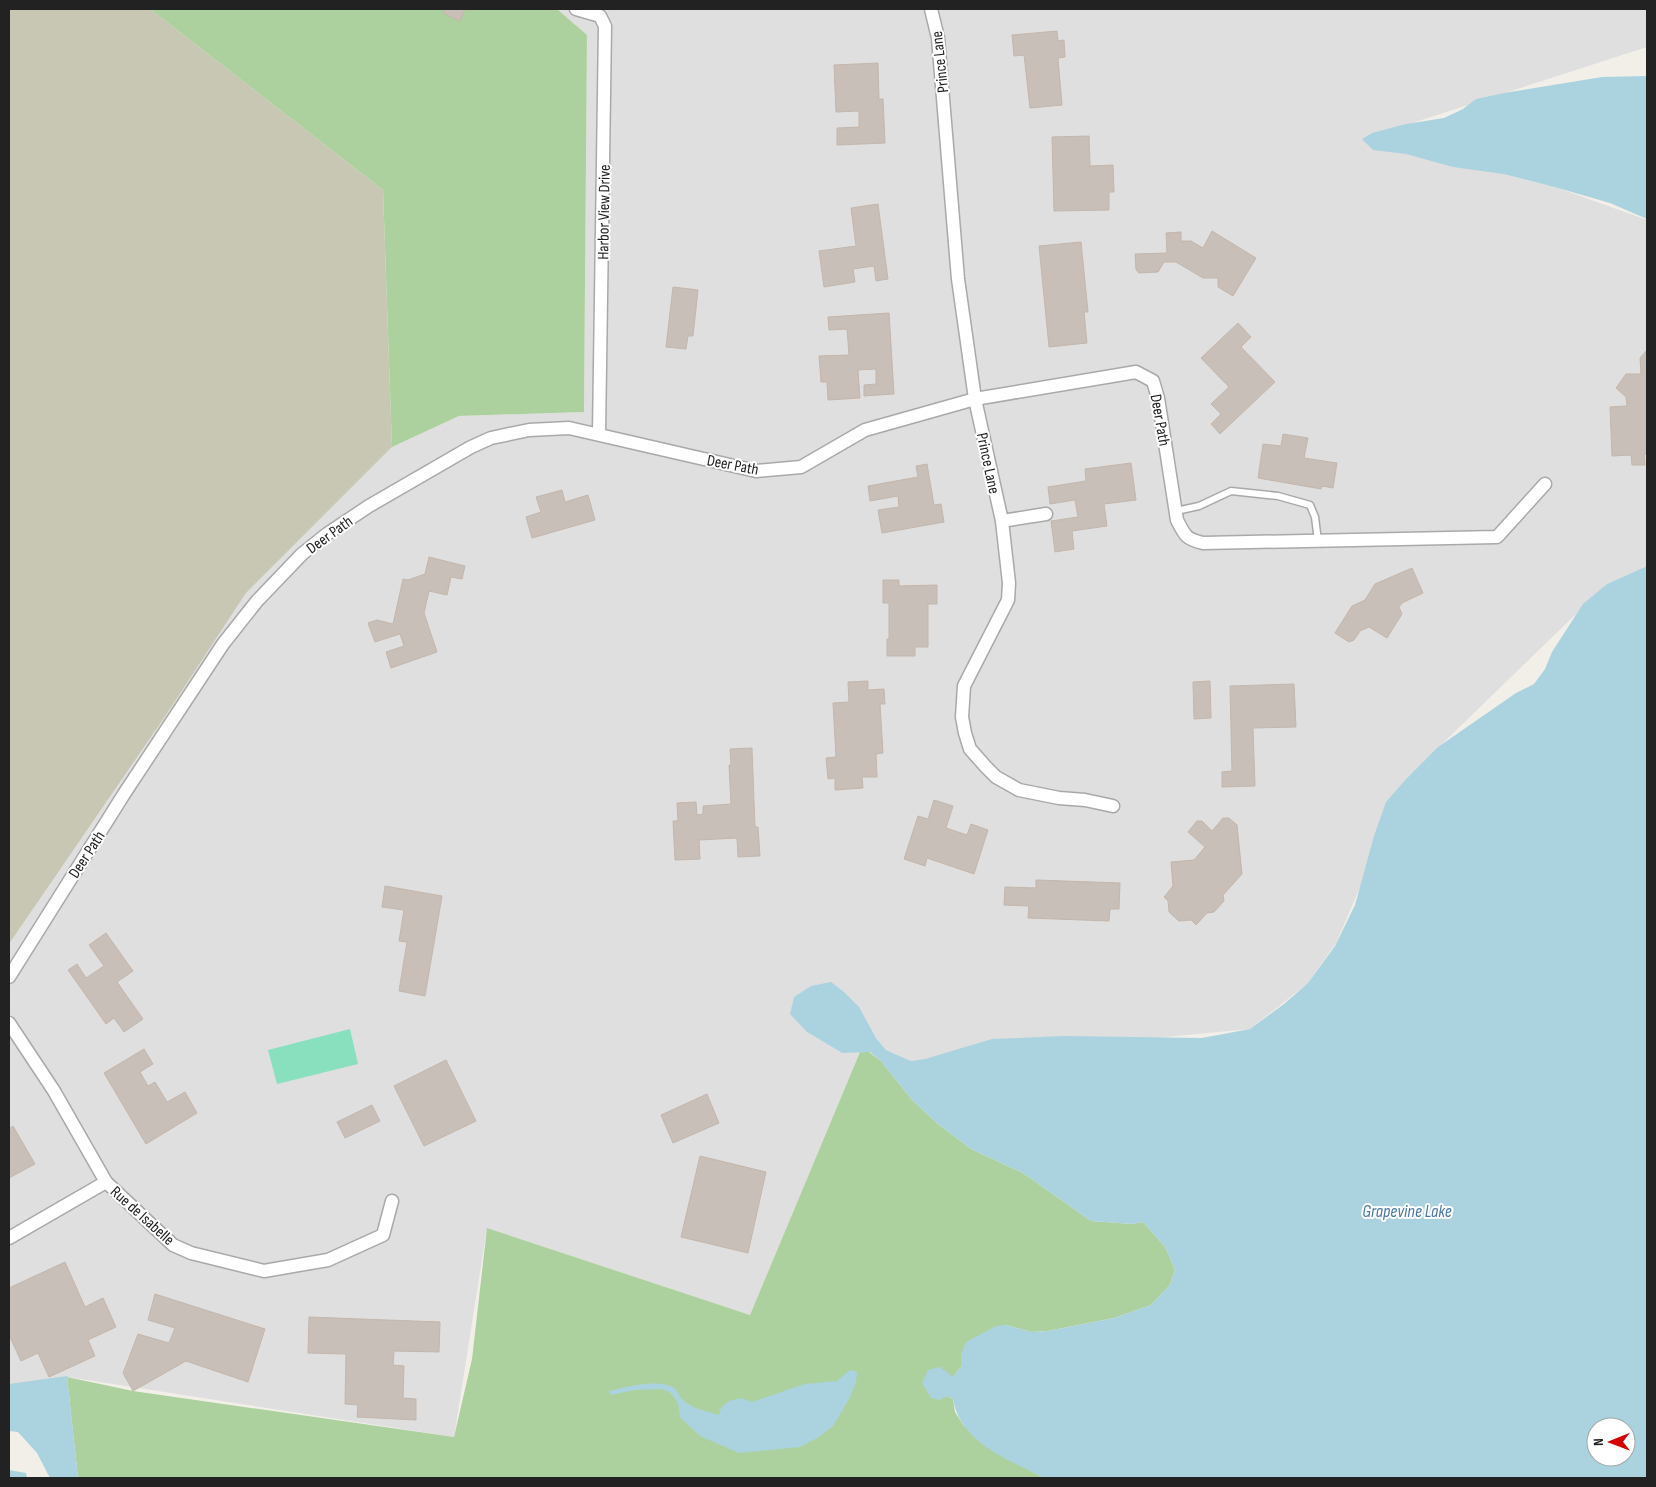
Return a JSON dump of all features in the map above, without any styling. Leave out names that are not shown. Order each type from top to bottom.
[{"type":"street","name":"Harbor View Drive","points":[[576,9],[600,16],[605,26],[600,434]]},
{"type":"street","name":"Prince Lane","points":[[931,9],[938,38],[958,279],[975,398],[1002,521],[1009,583],[1008,600],[964,686],[962,717],[970,747],[996,778],[1019,790],[1113,806]]},
{"type":"street","name":"Deer Path","points":[[9,976],[119,802],[223,644],[257,601],[302,554],[327,534],[369,506],[491,438],[529,430],[569,428],[756,471],[800,467],[865,430],[975,398],[1136,372],[1153,381],[1158,398],[1177,520],[1185,536],[1192,540],[1203,543],[1497,537],[1545,484]]},
{"type":"street","points":[[1002,521],[1046,514]]},
{"type":"street","name":"Rue de Isabelle","points":[[9,1023],[54,1091],[106,1182],[173,1244],[191,1252],[264,1270],[328,1260],[383,1235],[392,1201]]},
{"type":"street","points":[[9,1238],[106,1182]]},
{"type":"lane","points":[[1176,511],[1199,506],[1231,491],[1278,496],[1310,505],[1315,516],[1318,541]]},
{"type":"shaded area","points":[[9,9],[150,9],[383,190],[392,447],[246,593],[164,718],[9,944]]},
{"type":"shaded area","points":[[557,9],[1647,9],[1647,47],[1363,139],[1558,188],[1647,220],[1647,566],[1607,584],[1407,778],[1336,943],[1308,983],[1250,1029],[911,1061],[886,1050],[831,982],[807,1032],[842,1053],[860,1052],[750,1315],[487,1228],[454,1437],[68,1377],[9,1396],[9,944],[164,718],[246,593],[392,447],[459,416],[584,412],[587,35]]},
{"type":"green space","points":[[150,9],[557,9],[587,35],[584,412],[459,416],[392,447],[383,190]]},
{"type":"green space","points":[[350,1029],[358,1064],[277,1084],[268,1050]]},
{"type":"green space","points":[[860,1052],[869,1052],[881,1061],[912,1100],[938,1124],[971,1149],[1023,1173],[1091,1221],[1132,1224],[1143,1222],[1165,1247],[1175,1270],[1170,1285],[1151,1305],[1114,1318],[1048,1331],[1031,1332],[1006,1325],[961,1354],[961,1367],[953,1377],[947,1396],[953,1399],[955,1412],[964,1426],[1044,1478],[78,1478],[67,1377],[133,1391],[454,1437],[472,1359],[487,1228],[750,1315]]},
{"type":"water","points":[[1647,76],[1647,219],[1610,203],[1503,174],[1453,167],[1406,154],[1373,150],[1362,139],[1372,133],[1406,124],[1444,118],[1463,109],[1476,99],[1602,77]]},
{"type":"water","name":"Grapevine Lake","points":[[1647,566],[1647,1478],[1044,1478],[1001,1457],[988,1448],[966,1428],[958,1415],[953,1399],[947,1396],[940,1400],[931,1398],[922,1383],[928,1370],[940,1367],[953,1377],[961,1367],[961,1354],[966,1342],[996,1326],[1006,1325],[1031,1332],[1048,1331],[1114,1318],[1151,1305],[1170,1285],[1175,1270],[1165,1247],[1143,1222],[1132,1224],[1091,1221],[1023,1173],[971,1149],[938,1124],[912,1100],[881,1061],[870,1052],[842,1053],[807,1032],[790,1014],[794,997],[811,986],[831,982],[859,1007],[876,1038],[886,1050],[911,1061],[925,1059],[992,1039],[1064,1036],[1202,1038],[1250,1029],[1284,1004],[1308,983],[1335,946],[1355,905],[1374,836],[1386,802],[1438,747],[1516,693],[1534,684],[1545,669],[1552,652],[1583,604],[1607,584]]},
{"type":"water","points":[[850,1370],[857,1372],[856,1382],[849,1399],[833,1426],[819,1437],[800,1447],[739,1453],[700,1436],[680,1417],[678,1403],[671,1393],[662,1389],[634,1390],[611,1395],[609,1391],[642,1384],[668,1385],[674,1388],[682,1399],[691,1406],[719,1415],[721,1408],[729,1401],[741,1398],[752,1402],[805,1384],[837,1381]]},
{"type":"water","points":[[67,1376],[78,1478],[50,1478],[37,1453],[18,1432],[9,1431],[9,1384]]},
{"type":"water","points":[[9,1470],[26,1473],[27,1478],[9,1478]]},
{"type":"building","points":[[445,9],[465,9],[460,21],[443,13]]},
{"type":"building","points":[[1057,31],[1058,41],[1064,40],[1065,57],[1058,58],[1062,105],[1030,108],[1024,55],[1014,56],[1012,35]]},
{"type":"building","points":[[878,63],[879,99],[883,99],[885,143],[837,145],[837,128],[859,127],[859,111],[836,112],[834,65]]},
{"type":"building","points":[[1089,136],[1090,166],[1113,165],[1114,192],[1109,192],[1109,210],[1054,211],[1052,137]]},
{"type":"building","points":[[878,204],[888,279],[876,281],[874,266],[853,269],[855,282],[824,287],[819,251],[856,246],[851,208]]},
{"type":"building","points":[[1212,231],[1256,258],[1233,296],[1218,287],[1218,278],[1203,278],[1176,262],[1164,262],[1158,272],[1139,273],[1136,270],[1135,254],[1167,253],[1166,233],[1181,232],[1181,241],[1191,241],[1203,248]]},
{"type":"building","points":[[1081,242],[1088,312],[1084,312],[1087,343],[1049,347],[1039,246]]},
{"type":"building","points":[[673,287],[698,290],[693,336],[688,336],[686,349],[666,347]]},
{"type":"building","points":[[889,313],[894,394],[864,396],[864,385],[876,384],[876,369],[858,370],[860,398],[828,400],[827,382],[821,382],[819,356],[849,355],[847,329],[829,330],[828,317]]},
{"type":"building","points":[[1238,323],[1251,337],[1241,347],[1275,382],[1220,434],[1211,424],[1221,414],[1211,404],[1229,387],[1201,358]]},
{"type":"building","points":[[1647,350],[1647,454],[1644,454],[1645,465],[1632,465],[1631,455],[1612,456],[1610,407],[1627,406],[1626,397],[1616,388],[1626,374],[1641,374],[1640,358]]},
{"type":"building","points":[[1283,434],[1308,438],[1304,458],[1337,463],[1333,488],[1322,486],[1321,489],[1258,478],[1263,444],[1281,446]]},
{"type":"building","points":[[1131,463],[1136,500],[1104,504],[1107,526],[1072,531],[1074,549],[1055,552],[1051,521],[1078,517],[1075,500],[1050,504],[1048,487],[1086,481],[1085,469]]},
{"type":"building","points":[[927,464],[934,505],[941,504],[944,522],[882,533],[878,510],[899,507],[898,496],[870,501],[868,486],[918,477],[916,466]]},
{"type":"building","points":[[562,490],[565,502],[588,495],[595,520],[532,538],[526,517],[541,512],[536,497]]},
{"type":"building","points":[[429,557],[465,566],[462,579],[451,577],[447,595],[429,591],[424,613],[437,652],[391,668],[386,652],[404,646],[400,634],[375,642],[368,623],[377,620],[393,624],[403,579],[408,580],[425,574]]},
{"type":"building","points":[[1412,568],[1423,593],[1402,603],[1399,607],[1402,614],[1387,638],[1369,627],[1360,631],[1354,640],[1349,642],[1335,633],[1352,606],[1365,600],[1375,584]]},
{"type":"building","points":[[883,580],[899,580],[899,586],[937,585],[937,604],[928,604],[928,647],[915,647],[915,656],[887,656],[889,603],[883,603]]},
{"type":"building","points":[[868,681],[868,690],[884,689],[885,704],[880,704],[883,753],[876,754],[877,777],[862,777],[863,788],[835,790],[835,778],[828,779],[826,758],[836,757],[833,703],[849,702],[848,682]]},
{"type":"building","points":[[1210,681],[1211,718],[1194,719],[1193,682]]},
{"type":"building","points":[[1294,684],[1296,727],[1253,728],[1255,786],[1222,787],[1222,772],[1232,771],[1230,686]]},
{"type":"building","points":[[752,748],[755,827],[758,827],[760,856],[738,857],[737,838],[699,840],[700,859],[675,860],[673,821],[678,821],[677,803],[696,802],[697,815],[703,814],[703,806],[731,804],[730,749]]},
{"type":"building","points":[[934,800],[953,806],[946,828],[967,835],[971,824],[988,830],[974,874],[927,858],[925,866],[904,859],[918,816],[928,819]]},
{"type":"building","points":[[1223,818],[1229,818],[1237,825],[1242,874],[1223,895],[1224,901],[1214,912],[1207,913],[1196,925],[1191,920],[1179,921],[1169,912],[1168,901],[1164,897],[1173,886],[1171,862],[1194,860],[1205,847],[1188,832],[1197,821],[1202,821],[1212,831]]},
{"type":"building","points":[[1036,880],[1120,883],[1119,909],[1110,909],[1109,921],[1028,918],[1029,906],[1004,905],[1005,887],[1036,888]]},
{"type":"building","points":[[385,886],[442,896],[425,996],[399,991],[407,942],[399,941],[404,910],[382,907]]},
{"type":"building","points":[[106,933],[133,971],[117,982],[143,1019],[124,1032],[114,1018],[106,1024],[68,970],[77,964],[86,978],[104,966],[89,945]]},
{"type":"building","points":[[144,1049],[153,1064],[140,1072],[148,1086],[155,1082],[167,1102],[185,1092],[197,1113],[146,1144],[104,1073]]},
{"type":"building","points":[[446,1060],[476,1121],[424,1146],[394,1086]]},
{"type":"building","points":[[707,1094],[719,1123],[673,1143],[661,1115]]},
{"type":"building","points":[[372,1105],[380,1121],[345,1138],[337,1122]]},
{"type":"building","points":[[13,1126],[35,1164],[9,1178],[9,1129]]},
{"type":"building","points":[[700,1156],[766,1172],[748,1253],[681,1237]]},
{"type":"building","points":[[65,1262],[85,1307],[103,1298],[116,1327],[88,1340],[95,1356],[49,1377],[38,1353],[21,1361],[9,1335],[9,1288]]},
{"type":"building","points":[[155,1294],[265,1329],[248,1382],[186,1361],[133,1391],[123,1373],[138,1334],[169,1343],[175,1328],[148,1320]]},
{"type":"building","points":[[309,1317],[440,1322],[439,1352],[394,1351],[393,1365],[404,1366],[403,1398],[416,1399],[416,1420],[357,1417],[358,1405],[345,1404],[346,1354],[308,1353]]}]
